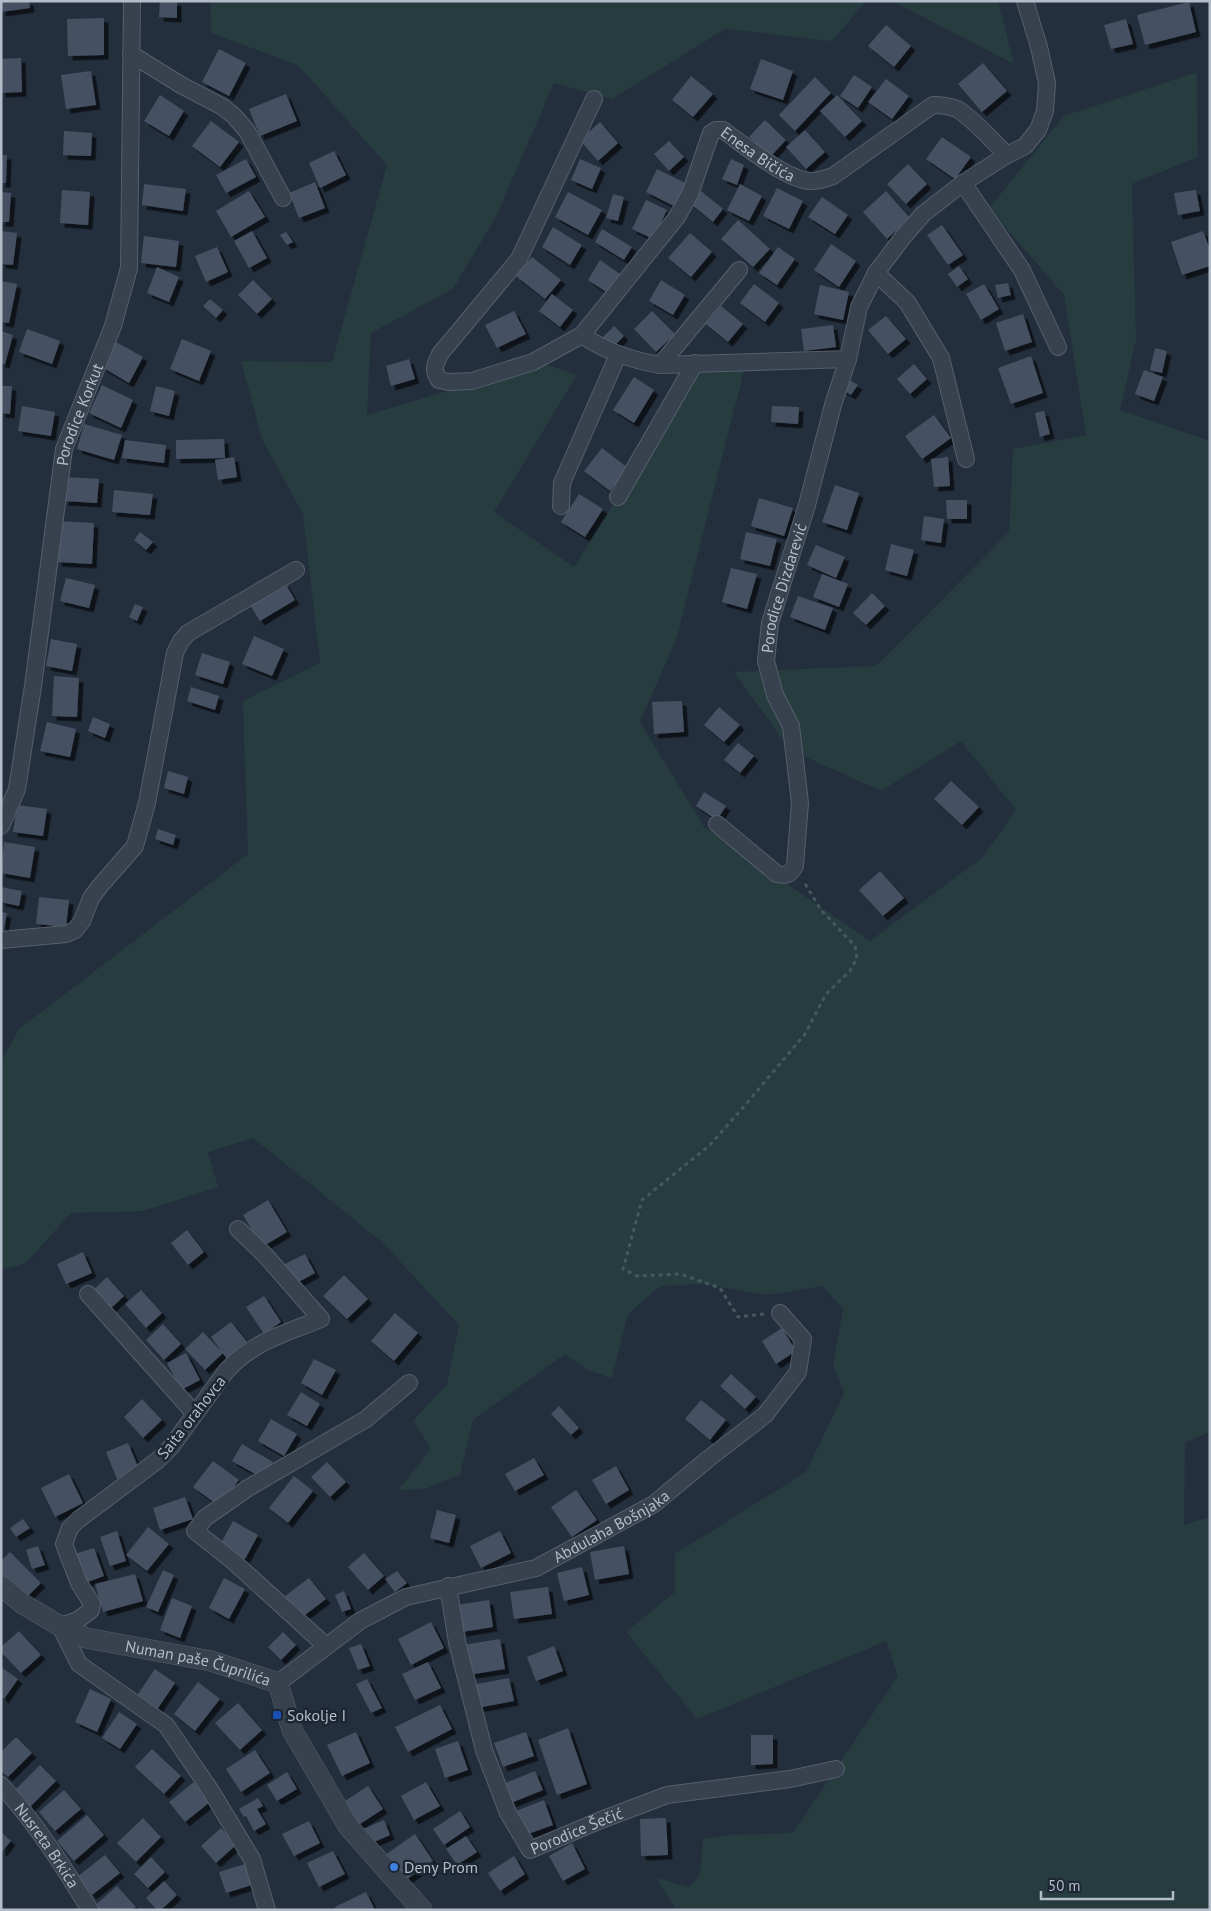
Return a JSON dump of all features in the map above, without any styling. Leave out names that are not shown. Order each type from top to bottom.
[{"type":"street","name":"Porodice Korkut","points":[[1,826],[17,789],[33,686],[64,450],[112,326],[129,268],[132,1]]},
{"type":"street","points":[[582,335],[600,348],[618,355],[635,361],[660,365],[848,359],[859,307],[876,273],[903,237],[923,214],[1007,155],[1025,146],[1038,130],[1045,111],[1047,83],[1039,47],[1025,1]]},
{"type":"street","points":[[131,54],[182,85],[224,107],[234,116],[247,131],[283,198]]},
{"type":"street","name":"Enesa Bičića","points":[[594,98],[520,259],[440,354],[434,366],[434,373],[439,380],[449,382],[472,381],[533,362],[582,335],[677,217],[690,194],[711,133],[716,130],[723,130],[768,162],[793,176],[808,181],[820,181],[841,171],[933,105],[944,105],[956,109],[968,118],[1007,155]]},
{"type":"street","points":[[964,184],[1022,270],[1058,347]]},
{"type":"street","points":[[660,365],[739,270]]},
{"type":"street","points":[[876,273],[907,302],[941,358],[966,459]]},
{"type":"street","points":[[561,506],[562,483],[618,355]]},
{"type":"street","name":"Porodice Dizdarević","points":[[795,866],[800,803],[791,726],[775,695],[766,661],[770,623],[807,505],[833,405],[848,359]]},
{"type":"street","points":[[618,497],[695,363]]},
{"type":"street","points":[[1,940],[66,934],[74,930],[82,921],[90,898],[135,846],[147,802],[175,653],[181,640],[188,633],[296,570]]},
{"type":"street","points":[[717,824],[777,874],[786,876],[795,866]]},
{"type":"street","name":"Saita orahovca","points":[[60,1626],[78,1620],[91,1610],[92,1604],[79,1584],[64,1544],[70,1528],[158,1460],[227,1370],[248,1350],[271,1338],[321,1319],[265,1255],[238,1229]]},
{"type":"street","points":[[88,1294],[195,1414]]},
{"type":"street","name":"Abdulaha Bošnjaka","points":[[278,1683],[325,1645],[360,1621],[406,1597],[448,1586],[536,1568],[654,1504],[765,1415],[798,1372],[803,1339],[780,1313]]},
{"type":"street","points":[[325,1645],[234,1562],[195,1531],[205,1518],[248,1488],[366,1419],[409,1383]]},
{"type":"street","name":"Numan paše Čuprilića","points":[[1,1586],[23,1604],[60,1626],[86,1638],[211,1661],[278,1683],[292,1730],[348,1826],[422,1910]]},
{"type":"street","name":"Porodice Šečić","points":[[448,1586],[457,1642],[484,1750],[508,1813],[530,1850],[667,1794],[790,1779],[836,1769]]},
{"type":"street","points":[[60,1626],[79,1664],[166,1725],[211,1791],[252,1859],[267,1910]]},
{"type":"street","name":"Nusreta Brkića","points":[[1,1785],[21,1806],[57,1856],[90,1910]]},
{"type":"path","points":[[780,1313],[738,1317],[720,1288],[680,1274],[637,1276],[623,1269],[642,1200],[710,1145],[805,1034],[826,994],[850,971],[857,958],[855,946],[821,910],[795,866]]},
{"type":"green space","points":[[210,1],[866,1],[832,41],[725,29],[612,99],[554,83],[496,217],[453,289],[371,333],[367,415],[542,363],[577,375],[494,512],[574,567],[696,371],[745,367],[677,637],[640,722],[704,827],[870,941],[983,857],[1016,810],[961,741],[881,791],[790,750],[734,672],[876,666],[1009,532],[1013,449],[1086,435],[1064,295],[989,208],[1064,116],[1197,72],[1198,157],[1132,184],[1136,340],[1120,410],[1210,441],[1210,1432],[1185,1443],[1184,1525],[1210,1517],[1210,1910],[677,1910],[656,1878],[689,1887],[700,1875],[703,1839],[732,1835],[793,1833],[898,1676],[886,1641],[697,1719],[626,1632],[675,1592],[675,1554],[806,1472],[844,1393],[833,1365],[843,1309],[823,1286],[767,1295],[704,1284],[660,1286],[628,1314],[612,1378],[588,1370],[565,1354],[473,1420],[460,1475],[425,1489],[398,1490],[431,1449],[413,1421],[447,1384],[459,1325],[382,1242],[253,1138],[208,1152],[218,1187],[143,1211],[71,1213],[26,1263],[1,1270],[1,1062],[19,1029],[248,854],[243,701],[320,663],[303,514],[262,439],[241,361],[332,362],[387,165],[298,65],[211,33]]},
{"type":"green space","points":[[892,1],[998,1],[1014,64]]},
{"type":"building","points":[[1,1],[29,1],[30,8],[1,12]]},
{"type":"building","points":[[160,1],[177,1],[177,18],[159,17]]},
{"type":"building","points":[[1189,2],[1196,32],[1145,45],[1137,15]]},
{"type":"building","points":[[104,18],[104,55],[68,56],[67,19]]},
{"type":"building","points":[[1126,19],[1133,44],[1111,49],[1104,25]]},
{"type":"building","points":[[886,25],[911,46],[894,67],[868,46]]},
{"type":"building","points":[[219,49],[246,63],[229,96],[202,82]]},
{"type":"building","points":[[21,58],[22,92],[1,93],[1,59]]},
{"type":"building","points":[[761,59],[793,71],[783,100],[750,89]]},
{"type":"building","points":[[983,63],[1007,91],[982,112],[958,84]]},
{"type":"building","points":[[91,71],[96,105],[66,109],[61,75]]},
{"type":"building","points":[[854,75],[872,87],[858,108],[840,96]]},
{"type":"building","points":[[691,76],[713,94],[693,117],[672,100]]},
{"type":"building","points":[[815,77],[831,93],[795,131],[779,115]]},
{"type":"building","points":[[886,79],[909,96],[892,119],[868,102]]},
{"type":"building","points":[[286,94],[297,121],[260,136],[249,109]]},
{"type":"building","points":[[160,95],[184,111],[169,136],[144,121]]},
{"type":"building","points":[[837,95],[862,121],[845,137],[820,111]]},
{"type":"building","points":[[765,120],[786,140],[770,157],[749,137]]},
{"type":"building","points":[[211,121],[239,142],[220,167],[192,146]]},
{"type":"building","points":[[600,122],[618,143],[598,161],[580,140]]},
{"type":"building","points":[[805,130],[825,152],[806,169],[786,147]]},
{"type":"building","points":[[64,131],[92,133],[91,156],[63,155]]},
{"type":"building","points":[[942,137],[971,157],[955,179],[926,159]]},
{"type":"building","points":[[669,141],[684,157],[669,171],[654,154]]},
{"type":"building","points":[[334,151],[346,175],[320,188],[309,163]]},
{"type":"building","points":[[1,155],[7,155],[6,183],[1,183]]},
{"type":"building","points":[[246,159],[256,177],[226,193],[216,175]]},
{"type":"building","points":[[580,159],[601,168],[592,189],[571,180]]},
{"type":"building","points":[[731,159],[744,165],[737,185],[722,179]]},
{"type":"building","points":[[908,164],[927,184],[906,204],[887,184]]},
{"type":"building","points":[[657,169],[689,185],[678,208],[646,192]]},
{"type":"building","points":[[315,182],[325,208],[299,218],[289,193]]},
{"type":"building","points":[[144,184],[186,189],[183,211],[142,205]]},
{"type":"building","points":[[740,184],[762,196],[749,221],[727,210]]},
{"type":"building","points":[[777,188],[803,201],[789,229],[763,216]]},
{"type":"building","points":[[62,190],[90,192],[88,225],[60,223]]},
{"type":"building","points":[[1196,190],[1200,211],[1178,215],[1174,193]]},
{"type":"building","points":[[249,191],[265,217],[231,237],[216,211]]},
{"type":"building","points":[[701,191],[723,209],[713,222],[691,204]]},
{"type":"building","points":[[886,191],[910,218],[887,239],[863,212]]},
{"type":"building","points":[[1,192],[11,193],[9,222],[1,222]]},
{"type":"building","points":[[568,192],[602,210],[588,235],[555,217]]},
{"type":"building","points":[[613,194],[624,197],[618,221],[606,218]]},
{"type":"building","points":[[822,197],[848,215],[835,234],[808,217]]},
{"type":"building","points":[[646,200],[667,210],[653,239],[632,229]]},
{"type":"building","points":[[738,220],[770,249],[753,267],[721,239]]},
{"type":"building","points":[[942,225],[963,255],[948,265],[927,235]]},
{"type":"building","points":[[553,227],[582,245],[570,265],[542,247]]},
{"type":"building","points":[[602,229],[632,247],[624,260],[595,242]]},
{"type":"building","points":[[1,231],[17,233],[13,265],[1,264]]},
{"type":"building","points":[[252,231],[267,258],[249,268],[234,241]]},
{"type":"building","points":[[1203,231],[1210,250],[1210,266],[1182,275],[1171,242]]},
{"type":"building","points":[[286,232],[293,242],[287,245],[280,235]]},
{"type":"building","points":[[690,233],[712,252],[691,277],[668,258]]},
{"type":"building","points":[[144,236],[179,241],[176,267],[141,263]]},
{"type":"building","points":[[831,244],[856,261],[839,287],[814,270]]},
{"type":"building","points":[[217,247],[228,272],[206,282],[195,256]]},
{"type":"building","points":[[778,247],[795,259],[777,285],[759,273]]},
{"type":"building","points":[[532,257],[561,280],[545,299],[516,276]]},
{"type":"building","points":[[600,260],[620,274],[608,293],[588,280]]},
{"type":"building","points":[[959,266],[968,279],[957,287],[948,274]]},
{"type":"building","points":[[157,267],[179,277],[169,302],[147,293]]},
{"type":"building","points":[[253,280],[272,299],[257,314],[238,295]]},
{"type":"building","points":[[661,280],[685,295],[673,315],[649,301]]},
{"type":"building","points":[[1,281],[17,284],[9,323],[1,322]]},
{"type":"building","points":[[1008,283],[1011,295],[998,298],[995,285]]},
{"type":"building","points":[[754,284],[779,303],[765,322],[740,303]]},
{"type":"building","points":[[984,284],[999,309],[981,320],[966,294]]},
{"type":"building","points":[[820,285],[849,292],[843,320],[814,314]]},
{"type":"building","points":[[552,294],[573,310],[560,327],[539,311]]},
{"type":"building","points":[[210,299],[223,310],[216,318],[203,306]]},
{"type":"building","points":[[721,306],[743,324],[728,342],[706,324]]},
{"type":"building","points":[[514,311],[526,334],[497,348],[485,325]]},
{"type":"building","points":[[652,311],[675,334],[656,352],[634,329]]},
{"type":"building","points":[[1023,314],[1032,342],[1005,351],[996,323]]},
{"type":"building","points":[[886,316],[906,339],[888,354],[868,330]]},
{"type":"building","points":[[833,325],[836,347],[804,351],[801,329]]},
{"type":"building","points":[[614,326],[624,336],[611,349],[601,339]]},
{"type":"building","points":[[27,329],[60,341],[52,364],[19,352]]},
{"type":"building","points":[[1,331],[13,335],[5,364],[1,363]]},
{"type":"building","points":[[182,339],[211,351],[199,381],[170,369]]},
{"type":"building","points":[[116,342],[143,357],[129,383],[102,367]]},
{"type":"building","points":[[1155,348],[1167,351],[1162,373],[1150,370]]},
{"type":"building","points":[[1031,356],[1043,393],[1011,404],[998,368]]},
{"type":"building","points":[[409,359],[415,379],[391,386],[386,366]]},
{"type":"building","points":[[914,364],[927,379],[910,394],[897,379]]},
{"type":"building","points":[[1144,370],[1163,377],[1154,401],[1135,394]]},
{"type":"building","points":[[634,377],[654,390],[634,423],[613,410]]},
{"type":"building","points":[[848,379],[858,385],[851,395],[841,389]]},
{"type":"building","points":[[102,385],[133,400],[121,428],[89,413]]},
{"type":"building","points":[[1,386],[12,386],[10,414],[1,413]]},
{"type":"building","points":[[156,386],[175,391],[169,416],[150,411]]},
{"type":"building","points":[[22,406],[55,412],[51,436],[18,431]]},
{"type":"building","points":[[772,406],[799,407],[798,424],[771,422]]},
{"type":"building","points":[[1044,411],[1050,434],[1040,437],[1035,413]]},
{"type":"building","points":[[934,415],[951,438],[922,459],[905,436]]},
{"type":"building","points":[[84,424],[122,435],[114,460],[77,449]]},
{"type":"building","points":[[224,439],[225,458],[176,459],[176,440]]},
{"type":"building","points":[[125,440],[166,445],[164,463],[122,458]]},
{"type":"building","points":[[602,448],[628,468],[610,491],[584,471]]},
{"type":"building","points":[[234,457],[237,477],[218,480],[215,460]]},
{"type":"building","points":[[948,457],[950,486],[934,487],[931,459]]},
{"type":"building","points":[[66,477],[99,479],[97,503],[64,501]]},
{"type":"building","points":[[835,485],[859,493],[847,530],[822,522]]},
{"type":"building","points":[[114,490],[153,494],[150,515],[112,512]]},
{"type":"building","points":[[579,494],[603,509],[585,537],[561,522]]},
{"type":"building","points":[[759,498],[793,508],[784,536],[751,526]]},
{"type":"building","points":[[946,500],[967,500],[967,519],[947,519]]},
{"type":"building","points":[[924,516],[944,519],[941,543],[921,540]]},
{"type":"building","points":[[59,521],[94,523],[92,564],[57,562]]},
{"type":"building","points":[[140,532],[153,542],[146,550],[134,540]]},
{"type":"building","points":[[746,532],[777,539],[770,566],[740,559]]},
{"type":"building","points":[[891,544],[914,550],[907,576],[885,570]]},
{"type":"building","points":[[816,545],[845,557],[836,578],[807,565]]},
{"type":"building","points":[[731,568],[757,574],[747,609],[722,602]]},
{"type":"building","points":[[822,574],[848,584],[839,607],[813,597]]},
{"type":"building","points":[[66,578],[95,585],[89,608],[60,601]]},
{"type":"building","points":[[285,583],[295,600],[260,621],[250,605]]},
{"type":"building","points":[[872,593],[885,606],[866,625],[853,613]]},
{"type":"building","points":[[798,596],[833,608],[825,630],[790,617]]},
{"type":"building","points":[[135,604],[143,607],[137,621],[129,617]]},
{"type":"building","points":[[254,636],[284,649],[272,676],[242,664]]},
{"type":"building","points":[[51,639],[77,644],[72,671],[46,666]]},
{"type":"building","points":[[202,653],[230,662],[223,684],[195,675]]},
{"type":"building","points":[[54,676],[79,678],[77,717],[52,716]]},
{"type":"building","points":[[191,687],[219,696],[215,710],[187,701]]},
{"type":"building","points":[[682,701],[684,732],[654,734],[652,702]]},
{"type":"building","points":[[719,707],[740,725],[724,742],[704,725]]},
{"type":"building","points":[[93,717],[110,724],[105,738],[88,731]]},
{"type":"building","points":[[47,722],[76,729],[70,757],[40,751]]},
{"type":"building","points":[[738,743],[754,756],[740,773],[724,760]]},
{"type":"building","points":[[168,771],[188,777],[184,794],[164,788]]},
{"type":"building","points":[[951,781],[979,807],[962,825],[934,799]]},
{"type":"building","points":[[704,792],[726,806],[717,820],[696,806]]},
{"type":"building","points":[[17,805],[47,809],[43,836],[13,832]]},
{"type":"building","points":[[158,829],[176,835],[173,845],[155,839]]},
{"type":"building","points":[[4,842],[35,847],[30,878],[1,873]]},
{"type":"building","points":[[880,871],[904,898],[883,916],[859,890]]},
{"type":"building","points":[[1,887],[22,891],[19,906],[1,902]]},
{"type":"building","points":[[39,897],[69,900],[66,927],[36,924]]},
{"type":"building","points":[[1,912],[7,913],[3,933],[1,933]]},
{"type":"building","points":[[268,1200],[287,1232],[262,1247],[243,1215]]},
{"type":"building","points":[[187,1230],[204,1252],[188,1265],[171,1243]]},
{"type":"building","points":[[83,1252],[92,1273],[66,1284],[57,1264]]},
{"type":"building","points":[[305,1254],[315,1273],[293,1285],[283,1265]]},
{"type":"building","points":[[344,1275],[368,1299],[347,1319],[323,1296]]},
{"type":"building","points":[[107,1277],[124,1296],[109,1310],[92,1291]]},
{"type":"building","points":[[141,1290],[162,1313],[146,1328],[125,1304]]},
{"type":"building","points":[[264,1296],[281,1322],[264,1334],[246,1307]]},
{"type":"building","points":[[395,1313],[418,1333],[394,1361],[371,1341]]},
{"type":"building","points":[[231,1322],[248,1343],[227,1359],[211,1337]]},
{"type":"building","points":[[163,1324],[181,1344],[164,1360],[146,1340]]},
{"type":"building","points":[[782,1328],[796,1351],[776,1364],[762,1341]]},
{"type":"building","points":[[203,1332],[223,1353],[205,1370],[185,1349]]},
{"type":"building","points":[[186,1353],[200,1380],[181,1390],[167,1363]]},
{"type":"building","points":[[314,1359],[336,1370],[322,1395],[301,1383]]},
{"type":"building","points":[[731,1374],[756,1397],[745,1409],[720,1386]]},
{"type":"building","points":[[301,1392],[320,1404],[307,1426],[287,1415]]},
{"type":"building","points":[[142,1399],[162,1420],[143,1438],[124,1417]]},
{"type":"building","points":[[701,1400],[726,1420],[710,1440],[685,1419]]},
{"type":"building","points":[[559,1406],[579,1428],[571,1435],[551,1414]]},
{"type":"building","points":[[271,1419],[297,1434],[284,1456],[258,1441]]},
{"type":"building","points":[[128,1443],[139,1469],[117,1479],[106,1452]]},
{"type":"building","points":[[242,1444],[273,1462],[264,1479],[232,1461]]},
{"type":"building","points":[[534,1458],[544,1475],[515,1491],[505,1474]]},
{"type":"building","points":[[213,1461],[239,1480],[219,1506],[193,1487]]},
{"type":"building","points":[[327,1462],[346,1482],[330,1497],[311,1477]]},
{"type":"building","points":[[616,1466],[629,1490],[606,1504],[592,1480]]},
{"type":"building","points":[[69,1474],[83,1503],[55,1517],[41,1488]]},
{"type":"building","points":[[294,1476],[313,1491],[288,1523],[269,1508]]},
{"type":"building","points":[[576,1490],[597,1520],[572,1537],[551,1507]]},
{"type":"building","points":[[185,1497],[193,1519],[160,1530],[153,1508]]},
{"type":"building","points":[[437,1510],[456,1515],[449,1543],[430,1538]]},
{"type":"building","points":[[23,1519],[30,1528],[16,1537],[10,1528]]},
{"type":"building","points":[[233,1521],[258,1535],[245,1559],[220,1545]]},
{"type":"building","points":[[148,1527],[169,1544],[147,1571],[126,1555]]},
{"type":"building","points":[[117,1531],[126,1561],[110,1566],[100,1537]]},
{"type":"building","points":[[500,1531],[511,1553],[481,1568],[470,1546]]},
{"type":"building","points":[[38,1546],[45,1565],[32,1569],[26,1550]]},
{"type":"building","points":[[624,1546],[629,1574],[595,1580],[590,1552]]},
{"type":"building","points":[[94,1548],[104,1576],[85,1583],[75,1554]]},
{"type":"building","points":[[10,1552],[41,1583],[24,1600],[1,1578],[1,1561]]},
{"type":"building","points":[[364,1553],[384,1576],[368,1590],[348,1567]]},
{"type":"building","points":[[582,1567],[589,1595],[564,1601],[557,1573]]},
{"type":"building","points":[[163,1570],[174,1575],[158,1612],[146,1607]]},
{"type":"building","points":[[397,1571],[407,1583],[395,1592],[385,1579]]},
{"type":"building","points":[[135,1574],[143,1601],[103,1612],[95,1584]]},
{"type":"building","points":[[224,1578],[245,1589],[229,1619],[209,1608]]},
{"type":"building","points":[[309,1578],[326,1599],[301,1618],[284,1597]]},
{"type":"building","points":[[548,1587],[552,1614],[514,1619],[510,1592]]},
{"type":"building","points":[[344,1591],[351,1609],[342,1612],[335,1595]]},
{"type":"building","points":[[172,1598],[192,1606],[180,1638],[160,1630]]},
{"type":"building","points":[[489,1600],[493,1627],[462,1632],[457,1605]]},
{"type":"building","points":[[431,1622],[444,1648],[411,1665],[398,1639]]},
{"type":"building","points":[[19,1631],[41,1655],[21,1673],[1,1652],[1,1647]]},
{"type":"building","points":[[283,1632],[296,1645],[281,1660],[268,1647]]},
{"type":"building","points":[[500,1639],[505,1669],[468,1675],[463,1645]]},
{"type":"building","points":[[361,1644],[370,1666],[358,1670],[349,1648]]},
{"type":"building","points":[[554,1646],[563,1671],[536,1681],[527,1657]]},
{"type":"building","points":[[428,1662],[441,1688],[415,1700],[402,1674]]},
{"type":"building","points":[[1,1667],[18,1679],[4,1699],[1,1696]]},
{"type":"building","points":[[155,1669],[175,1683],[156,1711],[136,1697]]},
{"type":"building","points":[[509,1678],[514,1701],[477,1708],[472,1685]]},
{"type":"building","points":[[367,1679],[382,1708],[371,1713],[356,1684]]},
{"type":"building","points":[[198,1682],[220,1699],[195,1731],[174,1714]]},
{"type":"building","points":[[90,1689],[111,1699],[97,1732],[75,1722]]},
{"type":"building","points":[[238,1703],[262,1730],[240,1750],[215,1723]]},
{"type":"building","points":[[440,1705],[452,1729],[408,1752],[395,1727]]},
{"type":"building","points":[[119,1712],[137,1724],[120,1749],[102,1738]]},
{"type":"building","points":[[568,1728],[587,1784],[557,1795],[538,1740]]},
{"type":"building","points":[[356,1732],[370,1763],[342,1776],[327,1745]]},
{"type":"building","points":[[526,1732],[534,1756],[503,1767],[494,1743]]},
{"type":"building","points":[[751,1735],[773,1735],[773,1764],[751,1765]]},
{"type":"building","points":[[16,1737],[32,1753],[8,1777],[1,1771],[1,1752]]},
{"type":"building","points":[[458,1741],[468,1770],[445,1778],[435,1749]]},
{"type":"building","points":[[152,1749],[181,1776],[164,1794],[135,1767]]},
{"type":"building","points":[[255,1750],[270,1773],[241,1792],[226,1769]]},
{"type":"building","points":[[40,1765],[56,1781],[30,1807],[14,1791]]},
{"type":"building","points":[[535,1771],[543,1790],[511,1803],[503,1784]]},
{"type":"building","points":[[287,1772],[297,1789],[277,1801],[267,1785]]},
{"type":"building","points":[[194,1782],[210,1802],[185,1822],[169,1802]]},
{"type":"building","points":[[426,1782],[440,1806],[414,1820],[401,1796]]},
{"type":"building","points":[[368,1786],[383,1809],[354,1828],[339,1805]]},
{"type":"building","points":[[64,1790],[81,1809],[55,1831],[39,1812]]},
{"type":"building","points":[[258,1798],[263,1806],[257,1809],[266,1824],[254,1831],[246,1816],[244,1817],[239,1809]]},
{"type":"building","points":[[544,1800],[553,1825],[525,1835],[516,1811]]},
{"type":"building","points":[[460,1811],[470,1827],[444,1845],[433,1829]]},
{"type":"building","points":[[87,1815],[104,1835],[74,1861],[57,1841]]},
{"type":"building","points":[[143,1818],[161,1837],[136,1862],[117,1843]]},
{"type":"building","points":[[666,1818],[668,1855],[641,1856],[640,1819]]},
{"type":"building","points":[[384,1820],[390,1835],[367,1845],[361,1830]]},
{"type":"building","points":[[309,1821],[320,1843],[294,1856],[282,1834]]},
{"type":"building","points":[[221,1828],[236,1845],[216,1863],[201,1846]]},
{"type":"building","points":[[1,1832],[11,1841],[1,1853]]},
{"type":"building","points":[[415,1834],[433,1861],[400,1884],[382,1857]]},
{"type":"building","points":[[466,1836],[477,1852],[457,1865],[446,1849]]},
{"type":"building","points":[[572,1843],[585,1869],[563,1881],[549,1856]]},
{"type":"building","points":[[333,1851],[345,1874],[319,1887],[307,1863]]},
{"type":"building","points":[[105,1855],[120,1873],[92,1895],[77,1877]]},
{"type":"building","points":[[514,1856],[525,1874],[500,1891],[488,1873]]},
{"type":"building","points":[[151,1857],[165,1872],[148,1888],[134,1874]]},
{"type":"building","points":[[248,1863],[255,1884],[226,1893],[219,1872]]},
{"type":"building","points":[[164,1881],[177,1895],[161,1910],[157,1910],[146,1898]]},
{"type":"building","points":[[117,1886],[136,1907],[132,1910],[93,1910],[92,1908]]},
{"type":"building","points":[[366,1892],[375,1910],[336,1910],[335,1907]]},
{"type":"place","name":"Sokolje I","points":[[277,1715]]},
{"type":"place","name":"Deny Prom","points":[[394,1867]]}]
